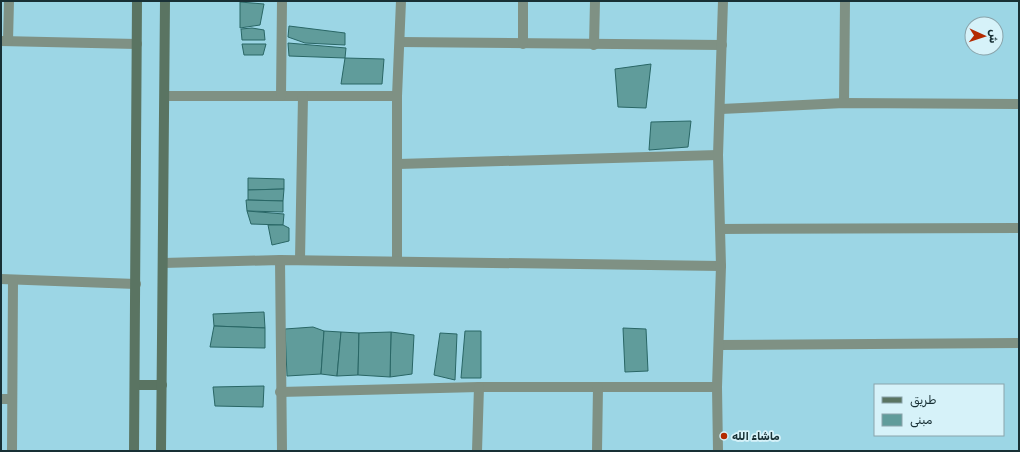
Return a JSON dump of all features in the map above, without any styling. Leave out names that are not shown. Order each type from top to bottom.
[{"type":"street","points":[[9,1],[5,41],[137,44]]},
{"type":"street","points":[[134,451],[137,1]]},
{"type":"street","points":[[161,451],[165,1]]},
{"type":"street","points":[[281,96],[282,1]]},
{"type":"street","points":[[397,261],[397,96],[401,1]]},
{"type":"street","points":[[523,1],[523,44]]},
{"type":"street","points":[[594,45],[595,1]]},
{"type":"street","points":[[718,451],[717,387],[721,266],[718,155],[721,109],[723,1]]},
{"type":"street","points":[[844,103],[845,1]]},
{"type":"street","points":[[400,42],[722,45]]},
{"type":"street","points":[[164,96],[397,96]]},
{"type":"street","points":[[300,260],[303,96]]},
{"type":"street","points":[[721,109],[844,103],[1019,104]]},
{"type":"street","points":[[398,164],[718,155]]},
{"type":"street","points":[[720,229],[1019,228]]},
{"type":"street","points":[[280,260],[280,392],[282,451]]},
{"type":"street","points":[[163,263],[300,260],[721,266]]},
{"type":"street","points":[[1,279],[136,284]]},
{"type":"street","points":[[12,451],[13,280]]},
{"type":"street","points":[[719,345],[1019,343]]},
{"type":"street","points":[[135,385],[162,385]]},
{"type":"street","points":[[280,392],[479,387],[717,387]]},
{"type":"street","points":[[477,451],[479,387]]},
{"type":"street","points":[[597,451],[598,387]]},
{"type":"street","points":[[1,399],[12,399]]},
{"type":"building","points":[[240,2],[264,4],[260,25],[240,28]]},
{"type":"building","points":[[289,26],[345,33],[345,45],[305,43],[288,37]]},
{"type":"building","points":[[252,28],[264,30],[265,40],[242,40],[241,29]]},
{"type":"building","points":[[288,43],[346,48],[345,58],[289,56]]},
{"type":"building","points":[[242,44],[266,44],[263,55],[244,55]]},
{"type":"building","points":[[345,58],[384,59],[382,84],[341,84]]},
{"type":"building","points":[[651,64],[646,108],[618,107],[615,69]]},
{"type":"building","points":[[691,121],[688,147],[649,150],[651,122]]},
{"type":"building","points":[[248,178],[284,179],[284,189],[248,190]]},
{"type":"building","points":[[284,189],[283,201],[248,200],[248,190]]},
{"type":"building","points":[[246,200],[283,201],[283,212],[247,211]]},
{"type":"building","points":[[247,211],[284,214],[283,225],[251,224]]},
{"type":"building","points":[[268,225],[283,225],[289,228],[289,241],[272,245]]},
{"type":"building","points":[[264,312],[265,328],[214,326],[213,314]]},
{"type":"building","points":[[214,326],[265,328],[265,348],[210,347]]},
{"type":"building","points":[[313,327],[324,331],[321,374],[287,376],[285,329]]},
{"type":"building","points":[[623,328],[646,329],[648,371],[625,372]]},
{"type":"building","points":[[324,331],[341,332],[337,376],[321,374]]},
{"type":"building","points":[[465,331],[481,331],[481,378],[461,378]]},
{"type":"building","points":[[341,332],[359,333],[358,375],[337,376]]},
{"type":"building","points":[[391,332],[414,335],[412,374],[390,377]]},
{"type":"building","points":[[391,332],[390,377],[358,375],[359,333]]},
{"type":"building","points":[[440,333],[457,334],[455,380],[434,375]]},
{"type":"building","points":[[264,386],[263,407],[215,406],[213,387]]},
{"type":"place","name":"ماشاء الله","points":[[724,436]]}]
